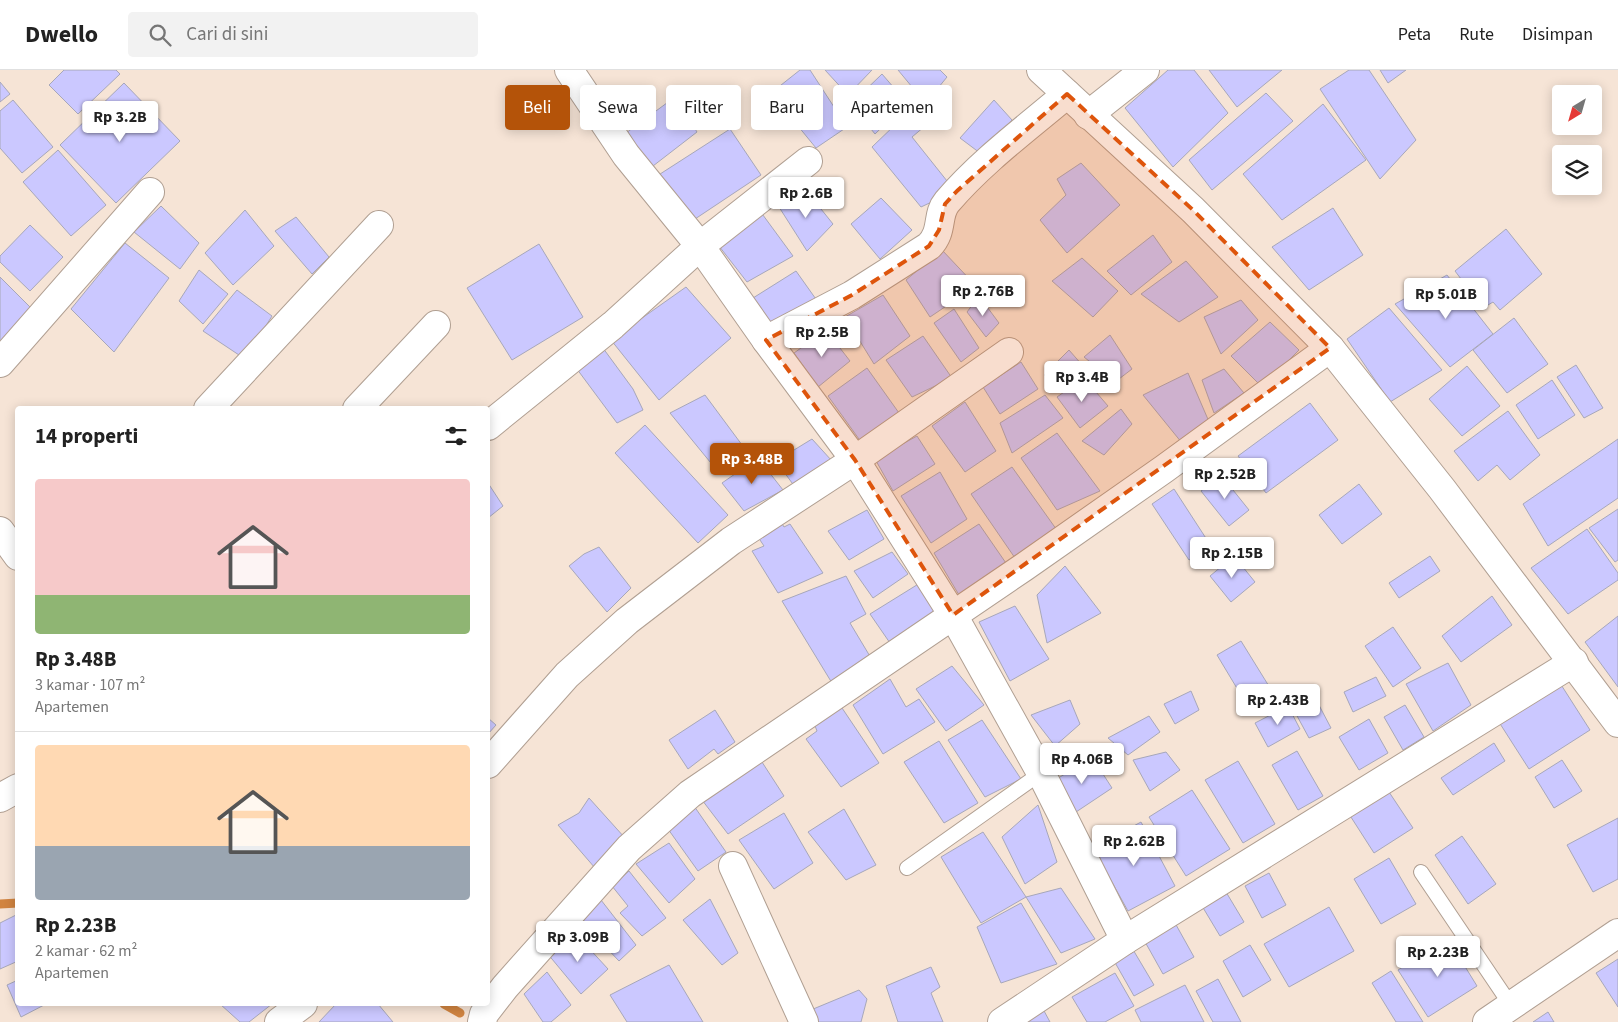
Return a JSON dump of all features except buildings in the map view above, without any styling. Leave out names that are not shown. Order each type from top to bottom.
[{"type":"street","points":[[569,70],[626,155],[700,246],[766,340],[855,460],[953,615],[1041,773],[1125,940]]},
{"type":"street","points":[[1041,70],[1193,210],[1330,348],[1615,712]]},
{"type":"street","points":[[1088,114],[1145,70]]},
{"type":"street","points":[[766,340],[852,295],[929,246],[935,240],[939,230],[945,204],[997,153],[1067,94]]},
{"type":"street","points":[[490,424],[613,325],[700,246],[808,161]]},
{"type":"street","points":[[0,363],[150,192]]},
{"type":"street","points":[[211,406],[379,225]]},
{"type":"street","points":[[360,406],[436,325]]},
{"type":"street","points":[[482,1022],[484,1014],[505,987],[629,848],[690,794],[1164,469],[1330,348]]},
{"type":"street","points":[[490,762],[567,675],[627,621],[731,541],[855,460],[1008,352]]},
{"type":"street","points":[[0,531],[15,552]]},
{"type":"street","points":[[1002,1022],[1125,940],[1574,662]]},
{"type":"street","points":[[0,798],[15,790]]},
{"type":"street","points":[[733,866],[804,1022]]},
{"type":"street","points":[[1487,1022],[1512,1007],[1618,933]]},
{"type":"street","points":[[279,1022],[300,1006]]},
{"type":"lane","points":[[907,868],[1041,773]]},
{"type":"lane","points":[[1421,872],[1512,1007]]},
{"type":"highlighted area","points":[[1067,94],[1193,210],[1330,348],[953,615],[855,460],[766,340],[852,295],[929,246],[939,230],[945,204],[957,191]]},
{"type":"waterway","points":[[0,904],[15,903]]},
{"type":"waterway","points":[[448,1006],[460,1013]]}]
